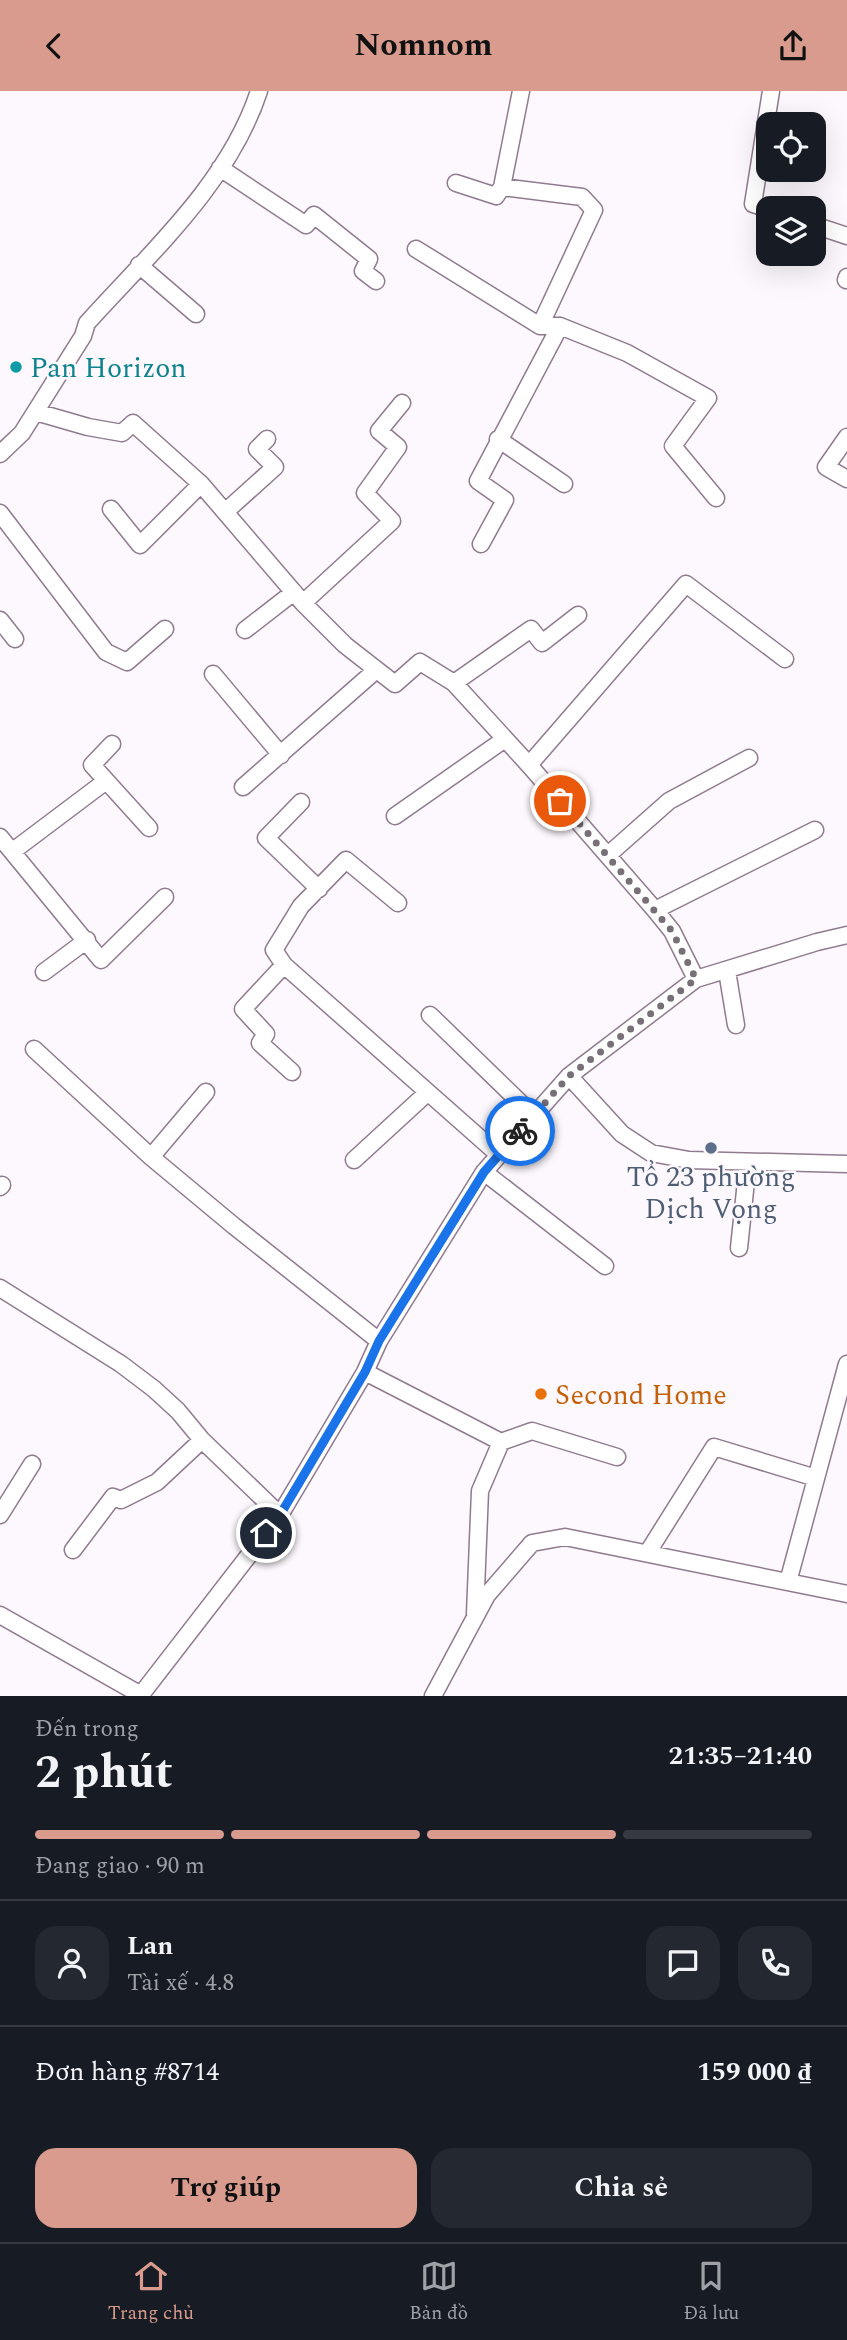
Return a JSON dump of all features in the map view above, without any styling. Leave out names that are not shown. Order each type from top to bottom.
[{"type":"lane","points":[[0,454],[22,433],[36,412],[83,336],[87,323],[183,218],[220,168],[246,126],[259,91]]},
{"type":"lane","points":[[457,183],[496,196],[502,187],[522,91]]},
{"type":"lane","points":[[756,205],[752,204],[771,91]]},
{"type":"lane","points":[[220,168],[306,225],[314,215],[369,260],[363,271],[376,281]]},
{"type":"lane","points":[[502,187],[582,197],[594,209],[540,326]]},
{"type":"lane","points":[[826,229],[847,236]]},
{"type":"lane","points":[[416,249],[540,326],[560,326],[627,353],[708,398],[673,446],[716,498]]},
{"type":"lane","points":[[139,265],[196,314]]},
{"type":"lane","points":[[481,544],[505,501],[478,481],[560,326]]},
{"type":"lane","points":[[245,630],[299,598],[392,521],[365,493],[398,447],[379,431],[402,403]]},
{"type":"lane","points":[[36,412],[88,427],[122,433],[133,422],[201,484],[299,598],[345,645],[376,671],[395,684],[420,662],[454,683],[655,910],[672,931],[696,979]]},
{"type":"lane","points":[[847,437],[826,467],[847,479]]},
{"type":"lane","points":[[225,512],[275,467],[257,449],[267,439]]},
{"type":"lane","points":[[498,439],[564,484]]},
{"type":"lane","points":[[111,509],[140,545],[201,484]]},
{"type":"lane","points":[[0,513],[6,534],[106,652],[127,662],[165,629]]},
{"type":"lane","points":[[528,765],[685,584],[785,659]]},
{"type":"lane","points":[[454,683],[531,629],[542,643],[578,615]]},
{"type":"lane","points":[[0,621],[15,639]]},
{"type":"lane","points":[[243,787],[376,671]]},
{"type":"lane","points":[[213,674],[281,755]]},
{"type":"lane","points":[[395,816],[505,739]]},
{"type":"lane","points":[[112,744],[92,765],[149,828]]},
{"type":"lane","points":[[608,855],[669,801],[749,758]]},
{"type":"lane","points":[[13,851],[106,781]]},
{"type":"lane","points":[[301,801],[266,838],[319,889]]},
{"type":"lane","points":[[655,910],[815,830]]},
{"type":"lane","points":[[0,837],[101,960],[165,897]]},
{"type":"lane","points":[[398,903],[346,860],[301,906],[274,950],[284,965],[499,1155]]},
{"type":"lane","points":[[0,1615],[141,1696],[280,1515],[365,1372],[379,1341],[484,1172],[569,1076],[696,979],[817,942],[847,936]]},
{"type":"lane","points":[[44,972],[87,940]]},
{"type":"lane","points":[[284,965],[243,1009],[266,1034],[260,1042],[292,1072]]},
{"type":"lane","points":[[727,971],[736,1025]]},
{"type":"lane","points":[[430,1015],[534,1116]]},
{"type":"lane","points":[[34,1049],[152,1157],[379,1341]]},
{"type":"lane","points":[[569,1076],[622,1134],[651,1153],[690,1160],[847,1164]]},
{"type":"lane","points":[[152,1157],[206,1092]]},
{"type":"lane","points":[[354,1160],[428,1093]]},
{"type":"lane","points":[[739,1248],[748,1162]]},
{"type":"lane","points":[[484,1172],[604,1266]]},
{"type":"lane","points":[[0,1288],[121,1364],[178,1411],[202,1440],[280,1515]]},
{"type":"lane","points":[[788,1582],[847,1364]]},
{"type":"lane","points":[[365,1372],[501,1442]]},
{"type":"lane","points":[[475,1617],[480,1491],[501,1442],[533,1430],[617,1457]]},
{"type":"lane","points":[[73,1549],[113,1497],[121,1500],[156,1482],[202,1440]]},
{"type":"lane","points":[[648,1552],[714,1447],[816,1478]]},
{"type":"lane","points":[[0,1515],[33,1464]]},
{"type":"lane","points":[[433,1696],[487,1595],[533,1543],[565,1537],[847,1594]]},
{"type":"way so far","points":[[520,1131],[569,1076],[696,979],[672,931],[560,801]]},
{"type":"place","name":"Pan Horizon","points":[[16,367]]},
{"type":"place","name":"Tổ 23 phường Dịch Vọng","points":[[711,1148]]},
{"type":"place","name":"Second Home","points":[[541,1394]]},
{"type":"route","points":[[266,1533],[280,1515],[365,1372],[379,1341],[484,1172],[520,1131]]}]
